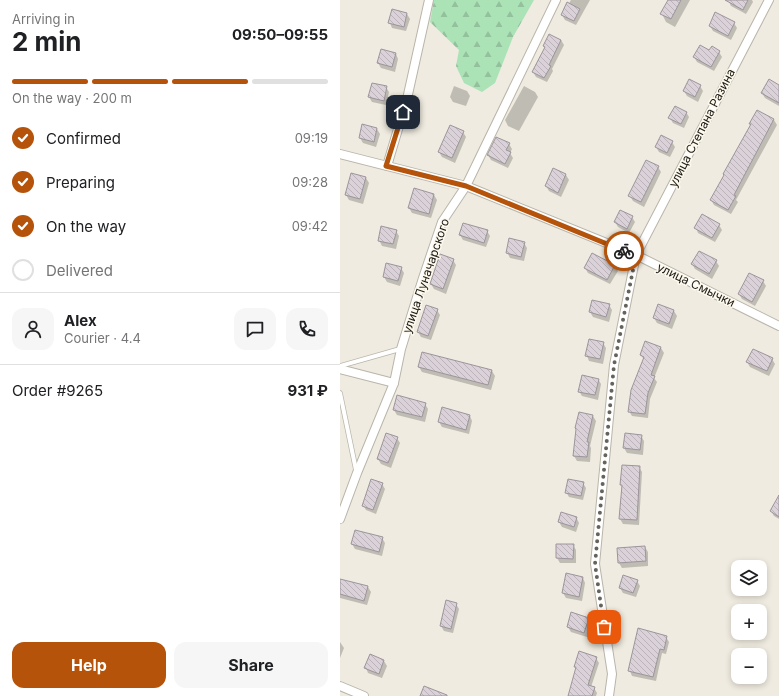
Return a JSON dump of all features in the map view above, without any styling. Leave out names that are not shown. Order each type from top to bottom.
[{"type":"street","points":[[386,166],[407,99],[429,0]]},
{"type":"street","name":"улица Луначарского","points":[[340,519],[394,383],[401,349],[442,222],[466,186],[556,0]]},
{"type":"street","name":"улица Степана Разина","points":[[609,696],[612,674],[595,564],[614,365],[636,255],[769,0]]},
{"type":"street","name":"улица Смычки","points":[[340,154],[466,186],[636,255],[779,326]]},
{"type":"street","points":[[340,367],[394,383]]},
{"type":"street","points":[[340,686],[364,696]]},
{"type":"lane","points":[[340,367],[401,349]]},
{"type":"lane","points":[[340,393],[357,473]]},
{"type":"green space","points":[[434,0],[534,0],[513,37],[495,83],[482,92],[464,83],[456,66],[459,50],[430,22]]},
{"type":"building","points":[[668,0],[681,0],[671,19],[660,14]]},
{"type":"building","points":[[725,0],[748,0],[743,10]]},
{"type":"building","points":[[567,2],[580,9],[574,21],[561,15]]},
{"type":"building","points":[[392,9],[407,13],[404,27],[388,23]]},
{"type":"building","points":[[715,12],[735,22],[728,36],[709,26]]},
{"type":"building","points":[[549,34],[561,40],[549,65],[551,66],[544,78],[532,72],[545,47],[543,46]]},
{"type":"building","points":[[700,45],[709,50],[712,46],[720,51],[711,67],[693,57]]},
{"type":"building","points":[[381,49],[396,53],[392,67],[377,63]]},
{"type":"building","points":[[689,79],[701,85],[695,97],[683,91]]},
{"type":"building","points":[[769,79],[779,85],[779,103],[761,93]]},
{"type":"building","points":[[372,83],[387,86],[384,101],[368,97]]},
{"type":"building","points":[[675,106],[687,112],[681,124],[668,118]]},
{"type":"building","points":[[757,110],[774,119],[734,195],[736,196],[728,210],[710,200]]},
{"type":"building","points":[[362,124],[377,128],[374,142],[359,138]]},
{"type":"building","points":[[450,125],[464,131],[452,158],[438,152]]},
{"type":"building","points":[[661,135],[673,141],[667,153],[655,147]]},
{"type":"building","points":[[496,137],[510,143],[506,150],[511,152],[505,164],[487,155]]},
{"type":"building","points":[[646,160],[659,166],[641,202],[628,196]]},
{"type":"building","points":[[553,168],[566,174],[558,193],[545,186]]},
{"type":"building","points":[[351,173],[366,177],[360,199],[345,195]]},
{"type":"building","points":[[414,188],[434,194],[429,214],[408,208]]},
{"type":"building","points":[[620,210],[633,216],[627,229],[614,222]]},
{"type":"building","points":[[702,214],[720,224],[712,238],[694,228]]},
{"type":"building","points":[[463,223],[488,230],[484,243],[459,235]]},
{"type":"building","points":[[381,226],[397,230],[393,244],[378,241]]},
{"type":"building","points":[[509,238],[525,242],[521,257],[506,253]]},
{"type":"building","points":[[699,251],[717,260],[709,274],[691,264]]},
{"type":"building","points":[[592,253],[615,265],[607,280],[584,268]]},
{"type":"building","points":[[440,254],[454,259],[443,289],[430,284]]},
{"type":"building","points":[[386,263],[402,267],[398,281],[383,277]]},
{"type":"building","points":[[749,273],[764,280],[752,302],[738,294]]},
{"type":"building","points":[[592,300],[610,304],[606,317],[589,312]]},
{"type":"building","points":[[658,304],[674,310],[669,324],[653,318]]},
{"type":"building","points":[[426,305],[438,309],[428,336],[417,332]]},
{"type":"building","points":[[589,339],[604,342],[600,359],[585,356]]},
{"type":"building","points":[[645,341],[661,347],[651,375],[655,376],[648,393],[645,414],[628,412],[631,390],[644,357],[640,355]]},
{"type":"building","points":[[753,349],[773,358],[767,371],[746,362]]},
{"type":"building","points":[[422,352],[492,370],[488,385],[418,367]]},
{"type":"building","points":[[582,375],[599,379],[595,395],[578,392]]},
{"type":"building","points":[[397,395],[426,403],[422,417],[393,410]]},
{"type":"building","points":[[442,407],[470,415],[466,430],[438,422]]},
{"type":"building","points":[[579,412],[593,415],[587,442],[589,442],[587,457],[573,456],[575,428]]},
{"type":"building","points":[[386,433],[398,437],[388,463],[377,459]]},
{"type":"building","points":[[625,433],[642,435],[640,450],[623,448]]},
{"type":"building","points":[[622,465],[640,466],[637,520],[619,519]]},
{"type":"building","points":[[371,479],[383,483],[373,510],[362,506]]},
{"type":"building","points":[[568,479],[584,482],[581,496],[565,493]]},
{"type":"building","points":[[779,495],[779,517],[770,511]]},
{"type":"building","points":[[561,512],[577,517],[574,527],[558,522]]},
{"type":"building","points":[[355,530],[383,537],[379,552],[351,544]]},
{"type":"building","points":[[556,544],[574,544],[573,559],[556,558]]},
{"type":"building","points":[[645,546],[646,561],[618,563],[617,548]]},
{"type":"building","points":[[566,573],[583,577],[579,597],[562,593]]},
{"type":"building","points":[[623,575],[638,580],[633,593],[619,588]]},
{"type":"building","points":[[340,579],[368,586],[364,601],[340,594]]},
{"type":"building","points":[[446,600],[457,603],[451,629],[440,626]]},
{"type":"building","points":[[571,612],[589,618],[584,633],[567,627]]},
{"type":"building","points":[[638,628],[667,636],[664,650],[660,649],[653,677],[628,671]]},
{"type":"building","points":[[579,651],[597,657],[588,685],[595,687],[592,696],[568,696]]},
{"type":"building","points":[[370,654],[384,660],[379,674],[364,668]]},
{"type":"building","points":[[424,686],[447,695],[447,696],[420,696]]},
{"type":"way so far","points":[[604,627],[595,564],[614,365],[636,255],[624,251]]},
{"type":"route","points":[[403,112],[386,166],[466,186],[624,251]]}]
